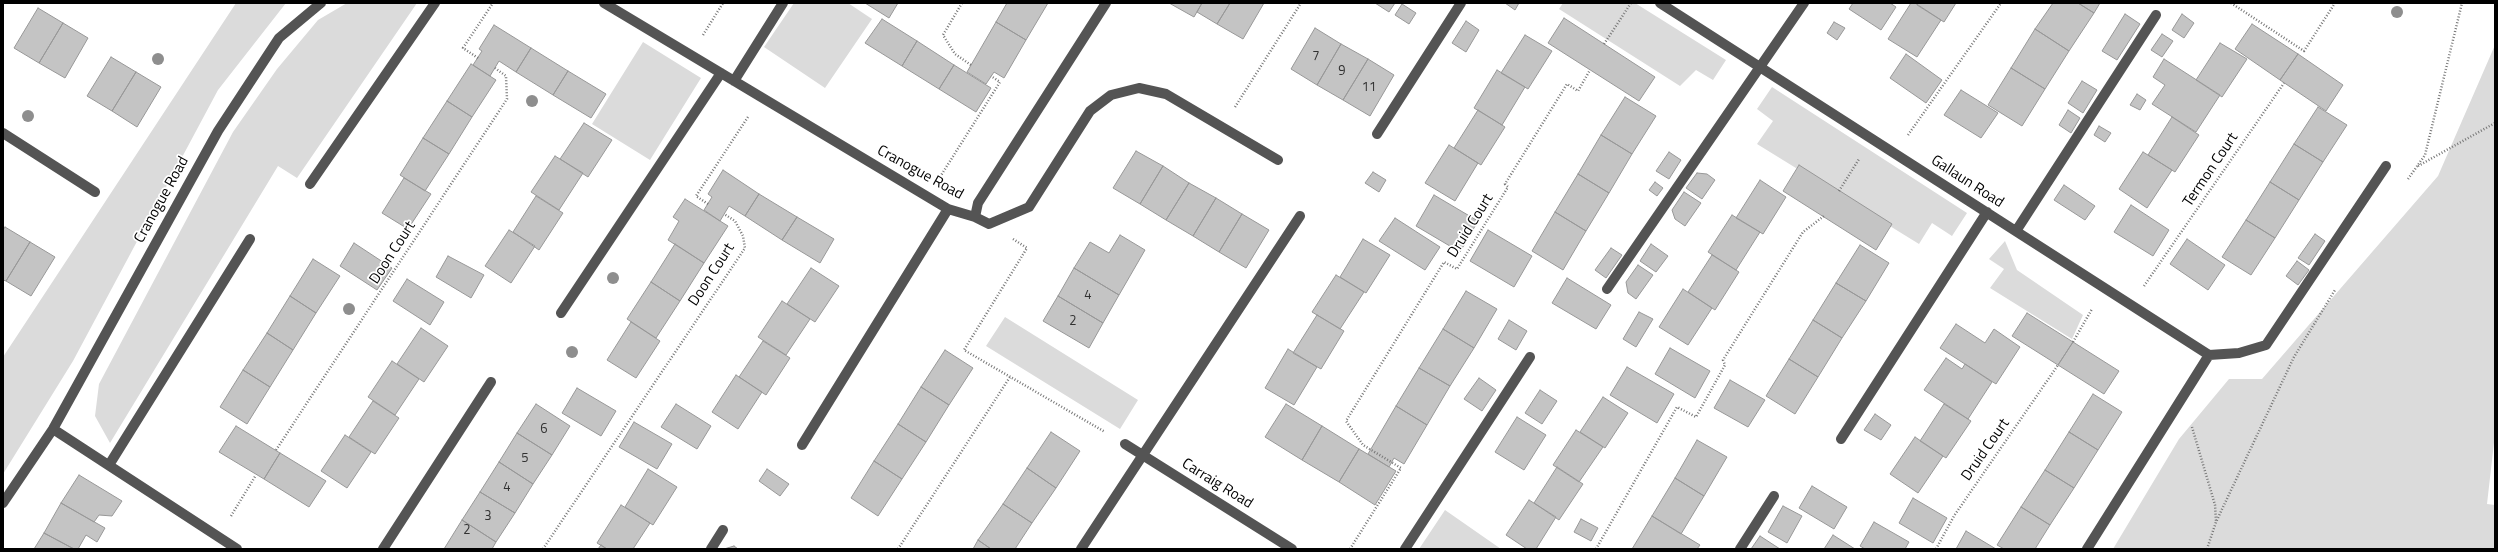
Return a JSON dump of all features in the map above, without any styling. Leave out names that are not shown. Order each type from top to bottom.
[{"type":"street","name":"Cranogue Road","points":[[3,503],[53,429],[218,131],[279,38],[321,3]]},
{"type":"street","points":[[310,184],[435,3]]},
{"type":"street","name":"Cranogue Road","points":[[604,3],[948,209],[975,217],[989,224]]},
{"type":"street","points":[[734,81],[783,3]]},
{"type":"street","points":[[975,217],[978,203],[1106,3]]},
{"type":"street","points":[[1377,134],[1461,3]]},
{"type":"street","name":"Gallaun Road","points":[[1660,3],[2209,355]]},
{"type":"street","points":[[1607,289],[1761,68],[1804,3]]},
{"type":"street","points":[[2016,231],[2156,15]]},
{"type":"street","points":[[561,313],[721,73]]},
{"type":"street","points":[[989,224],[1029,207],[1090,111],[1110,95],[1138,88],[1166,94],[1278,160]]},
{"type":"street","points":[[3,133],[94,192]]},
{"type":"street","points":[[2087,549],[2209,355],[2239,353],[2266,345],[2386,166]]},
{"type":"street","points":[[802,445],[948,209]]},
{"type":"street","points":[[1841,439],[1987,212]]},
{"type":"street","points":[[1081,549],[1300,216]]},
{"type":"street","points":[[109,465],[250,239]]},
{"type":"street","points":[[1405,549],[1530,357]]},
{"type":"street","points":[[383,549],[491,382]]},
{"type":"street","points":[[53,429],[237,549]]},
{"type":"street","name":"Carraig Road","points":[[1125,444],[1292,549]]},
{"type":"street","points":[[1740,549],[1774,496]]},
{"type":"street","points":[[711,549],[722,530]]},
{"type":"path","points":[[478,58],[463,48],[493,3]]},
{"type":"path","points":[[691,55],[724,3]]},
{"type":"path","points":[[962,3],[943,35],[955,54],[971,65]]},
{"type":"path","points":[[1222,127],[1301,3]]},
{"type":"path","points":[[1604,44],[1631,3]]},
{"type":"path","points":[[1921,115],[2001,3]]},
{"type":"path","points":[[2230,3],[2304,51],[2335,3]]},
{"type":"path","name":"Doon Court","points":[[276,450],[507,99],[506,76],[495,68]]},
{"type":"path","name":"Druid Court","points":[[1350,549],[1401,468],[1363,445],[1346,422],[1444,262],[1457,269],[1508,187],[1505,184],[1567,84],[1578,91],[1590,70]]},
{"type":"path","points":[[927,196],[1000,82],[991,76]]},
{"type":"path","name":"Termon Court","points":[[2156,270],[2284,82]]},
{"type":"path","points":[[708,204],[696,196],[761,97]]},
{"type":"path","points":[[2416,167],[2495,123]]},
{"type":"path","points":[[1839,191],[1872,138]]},
{"type":"path","name":"Doon Court","points":[[543,549],[745,248],[743,236],[735,221],[724,214]]},
{"type":"path","points":[[1596,549],[1676,407],[1696,417],[1725,365],[1723,360],[1803,232],[1824,216]]},
{"type":"path","points":[[989,224],[1027,248],[964,350],[1125,444]]},
{"type":"path","points":[[2073,342],[2105,288]]},
{"type":"path","name":"Druid Court","points":[[1936,549],[1954,516],[2058,365]]},
{"type":"path","points":[[898,549],[1010,377]]},
{"type":"path","points":[[2180,403],[2195,433],[2215,505],[2216,522]]},
{"type":"path","points":[[218,537],[256,475]]},
{"type":"shaded area","points":[[236,3],[286,3],[218,90],[73,361],[3,474],[3,357]]},
{"type":"shaded area","points":[[347,3],[417,3],[297,178],[278,166],[110,443],[95,416],[99,384],[233,132],[277,69],[318,20]]},
{"type":"shaded area","points":[[794,3],[848,3],[872,19],[825,88],[764,47]]},
{"type":"shaded area","points":[[1563,3],[1635,3],[1726,60],[1713,80],[1696,70],[1680,86],[1559,9]]},
{"type":"shaded area","points":[[643,42],[701,78],[650,160],[592,124]]},
{"type":"shaded area","points":[[2495,45],[2495,434],[2487,504],[2495,505],[2495,549],[2113,549],[2179,439],[2229,379],[2262,379],[2438,176]]},
{"type":"shaded area","points":[[1772,87],[1967,213],[1952,236],[1932,223],[1919,244],[1757,144],[1773,121],[1757,109]]},
{"type":"shaded area","points":[[2005,241],[2017,270],[2083,315],[2072,339],[1990,288],[2004,269],[1989,259]]},
{"type":"shaded area","points":[[1005,317],[1138,400],[1120,429],[986,346]]},
{"type":"shaded area","points":[[1445,510],[1501,549],[1419,549]]},
{"type":"building","points":[[865,3],[898,3],[889,18]]},
{"type":"building","points":[[1007,3],[1048,3],[1026,40],[996,22]]},
{"type":"building","points":[[1169,3],[1202,3],[1194,17]]},
{"type":"building","points":[[1202,3],[1230,3],[1217,24],[1197,12]]},
{"type":"building","points":[[1230,3],[1264,3],[1243,39],[1217,24]]},
{"type":"building","points":[[1375,3],[1395,3],[1389,12]]},
{"type":"building","points":[[1505,3],[1519,3],[1515,10]]},
{"type":"building","points":[[1853,3],[1890,3],[1896,7],[1881,30],[1849,9]]},
{"type":"building","points":[[1911,3],[1915,3],[1941,20],[1917,57],[1888,39]]},
{"type":"building","points":[[1918,3],[1956,3],[1944,22],[1917,5]]},
{"type":"building","points":[[2053,3],[2078,3],[2094,13],[2069,51],[2035,29]]},
{"type":"building","points":[[2078,3],[2100,3],[2094,13]]},
{"type":"building","points":[[1402,4],[1416,13],[1409,24],[1395,15]]},
{"type":"building","points":[[38,8],[63,23],[39,63],[14,48]]},
{"type":"building","points":[[2125,14],[2140,24],[2117,60],[2102,51]]},
{"type":"building","points":[[2182,14],[2194,23],[2184,38],[2172,30]]},
{"type":"building","points":[[1564,18],[1655,77],[1639,101],[1548,43]]},
{"type":"building","points":[[882,19],[917,41],[902,66],[865,43]]},
{"type":"building","points":[[1466,21],[1479,30],[1466,52],[1452,43]]},
{"type":"building","points":[[996,22],[1026,40],[1004,78],[994,72],[986,84],[967,72]]},
{"type":"building","points":[[1834,22],[1845,28],[1837,40],[1827,33]]},
{"type":"building","points":[[63,23],[88,38],[65,78],[39,63]]},
{"type":"building","points":[[2252,24],[2298,54],[2280,80],[2235,49]]},
{"type":"building","points":[[494,25],[531,48],[516,72],[499,61],[490,76],[473,65],[482,51],[479,49]]},
{"type":"building","points":[[1315,28],[1341,44],[1317,85],[1291,69]]},
{"type":"building","points":[[2035,29],[2069,51],[2045,89],[2011,68]]},
{"type":"building","points":[[2162,34],[2173,41],[2162,57],[2151,50]]},
{"type":"building","points":[[1525,35],[1552,51],[1528,89],[1501,73]]},
{"type":"building","points":[[917,41],[954,65],[939,89],[902,66]]},
{"type":"building","points":[[2220,43],[2247,59],[2222,97],[2196,80]]},
{"type":"building","points":[[1341,44],[1368,59],[1343,100],[1317,85]]},
{"type":"building","points":[[531,48],[568,71],[553,95],[516,72]]},
{"type":"building","points":[[1906,54],[1942,80],[1926,103],[1890,78]]},
{"type":"building","points":[[2298,54],[2343,85],[2326,111],[2280,80]]},
{"type":"building","points":[[111,57],[136,72],[112,111],[87,96]]},
{"type":"building","points":[[1368,59],[1394,75],[1370,116],[1343,100]]},
{"type":"building","points":[[2164,59],[2220,95],[2196,132],[2152,104],[2165,85],[2153,77]]},
{"type":"building","points":[[471,64],[496,80],[472,117],[447,101]]},
{"type":"building","points":[[954,65],[991,88],[976,112],[939,89]]},
{"type":"building","points":[[2011,68],[2045,89],[2022,126],[1988,105]]},
{"type":"building","points":[[1497,70],[1525,87],[1502,125],[1474,108]]},
{"type":"building","points":[[568,71],[606,94],[591,118],[553,95]]},
{"type":"building","points":[[136,72],[161,87],[137,127],[112,111]]},
{"type":"building","points":[[2082,81],[2097,90],[2083,113],[2068,103]]},
{"type":"building","points":[[1961,90],[1998,113],[1981,138],[1944,115]]},
{"type":"building","points":[[2137,94],[2146,100],[2140,110],[2130,105]]},
{"type":"building","points":[[1625,97],[1656,116],[1632,154],[1601,135]]},
{"type":"building","points":[[447,101],[472,117],[449,154],[423,138]]},
{"type":"building","points":[[2318,107],[2347,125],[2323,162],[2294,144]]},
{"type":"building","points":[[1478,110],[1505,127],[1481,165],[1454,148]]},
{"type":"building","points":[[2068,110],[2080,118],[2071,133],[2059,125]]},
{"type":"building","points":[[2172,117],[2199,135],[2175,172],[2148,155]]},
{"type":"building","points":[[584,123],[612,140],[588,177],[560,159]]},
{"type":"building","points":[[2099,126],[2111,133],[2105,142],[2094,135]]},
{"type":"building","points":[[1601,135],[1632,154],[1609,193],[1578,174]]},
{"type":"building","points":[[423,138],[449,154],[425,191],[400,175]]},
{"type":"building","points":[[2294,144],[2323,162],[2299,200],[2270,182]]},
{"type":"building","points":[[1449,145],[1478,163],[1455,201],[1425,183]]},
{"type":"building","points":[[1136,151],[1163,166],[1140,204],[1113,188]]},
{"type":"building","points":[[1669,152],[1681,160],[1669,179],[1656,171]]},
{"type":"building","points":[[2143,152],[2172,170],[2147,208],[2119,189]]},
{"type":"building","points":[[555,156],[583,173],[559,210],[531,192]]},
{"type":"building","points":[[1799,165],[1892,224],[1876,250],[1783,191]]},
{"type":"building","points":[[1163,166],[1189,183],[1166,220],[1140,204]]},
{"type":"building","points":[[723,170],[759,194],[745,216],[729,206],[720,221],[704,210],[712,197],[708,194]]},
{"type":"building","points":[[1373,172],[1386,180],[1379,192],[1365,183]]},
{"type":"building","points":[[1697,173],[1707,174],[1715,180],[1702,199],[1686,188]]},
{"type":"building","points":[[1578,174],[1609,193],[1586,231],[1555,212]]},
{"type":"building","points":[[404,178],[431,194],[408,229],[382,213]]},
{"type":"building","points":[[1760,180],[1786,197],[1763,234],[1736,218]]},
{"type":"building","points":[[1655,182],[1663,188],[1657,196],[1649,190]]},
{"type":"building","points":[[2270,182],[2299,200],[2275,238],[2246,220]]},
{"type":"building","points":[[1189,183],[1216,198],[1193,236],[1166,220]]},
{"type":"building","points":[[2064,185],[2095,206],[2085,220],[2054,200]]},
{"type":"building","points":[[1684,192],[1701,203],[1685,226],[1675,219],[1672,210]]},
{"type":"building","points":[[759,194],[797,217],[782,240],[745,216]]},
{"type":"building","points":[[1434,195],[1478,221],[1460,252],[1416,226]]},
{"type":"building","points":[[536,196],[563,213],[539,250],[513,232]]},
{"type":"building","points":[[1216,198],[1242,214],[1219,252],[1193,236]]},
{"type":"building","points":[[685,199],[728,226],[704,263],[668,240],[679,221],[673,217]]},
{"type":"building","points":[[2131,205],[2169,230],[2153,256],[2114,232]]},
{"type":"building","points":[[1555,212],[1586,231],[1563,270],[1532,251]]},
{"type":"building","points":[[1242,214],[1269,230],[1246,268],[1219,252]]},
{"type":"building","points":[[1732,215],[1760,232],[1736,270],[1708,252]]},
{"type":"building","points":[[797,217],[834,239],[820,263],[782,240]]},
{"type":"building","points":[[1395,218],[1440,247],[1425,270],[1379,241]]},
{"type":"building","points":[[2246,220],[2275,238],[2251,275],[2222,257]]},
{"type":"building","points":[[5,227],[30,242],[6,281],[3,280],[3,230]]},
{"type":"building","points":[[509,230],[535,246],[511,283],[485,266]]},
{"type":"building","points":[[1488,230],[1532,256],[1514,287],[1470,261]]},
{"type":"building","points":[[2315,234],[2325,241],[2309,265],[2298,258]]},
{"type":"building","points":[[1120,235],[1145,250],[1119,295],[1074,268],[1090,242],[1109,253]]},
{"type":"building","points":[[1363,239],[1390,255],[1366,293],[1340,277]]},
{"type":"building","points":[[2187,239],[2225,265],[2208,290],[2170,264]]},
{"type":"building","points":[[30,242],[55,257],[31,296],[6,281]]},
{"type":"building","points":[[354,243],[392,268],[377,290],[340,266]]},
{"type":"building","points":[[675,244],[704,263],[680,301],[651,282]]},
{"type":"building","points":[[1651,244],[1668,256],[1656,272],[1640,261]]},
{"type":"building","points":[[1860,245],[1889,263],[1866,301],[1836,283]]},
{"type":"building","points":[[1611,248],[1622,255],[1606,278],[1595,270]]},
{"type":"building","points":[[1712,255],[1739,272],[1715,310],[1688,292]]},
{"type":"building","points":[[448,256],[484,275],[471,298],[436,277]]},
{"type":"building","points":[[313,259],[340,276],[316,313],[290,296]]},
{"type":"building","points":[[2297,261],[2309,270],[2298,285],[2286,276]]},
{"type":"building","points":[[1638,265],[1653,275],[1636,299],[1628,293],[1626,282]]},
{"type":"building","points":[[811,268],[839,286],[815,322],[787,304]]},
{"type":"building","points":[[1074,268],[1119,295],[1103,323],[1058,296]]},
{"type":"building","points":[[1336,275],[1364,292],[1340,329],[1312,312]]},
{"type":"building","points":[[1567,278],[1611,305],[1596,329],[1552,303]]},
{"type":"building","points":[[407,279],[444,302],[430,325],[393,301]]},
{"type":"building","points":[[651,282],[680,301],[656,338],[627,319]]},
{"type":"building","points":[[1836,283],[1866,301],[1842,338],[1813,320]]},
{"type":"building","points":[[1683,289],[1712,308],[1688,345],[1659,327]]},
{"type":"building","points":[[1466,291],[1497,309],[1474,348],[1443,329]]},
{"type":"building","points":[[290,296],[316,313],[293,350],[267,333]]},
{"type":"building","points":[[1058,296],[1103,323],[1089,348],[1043,321]]},
{"type":"building","points":[[782,301],[810,319],[786,355],[758,337]]},
{"type":"building","points":[[1639,312],[1653,319],[1636,347],[1623,339]]},
{"type":"building","points":[[2027,313],[2073,342],[2058,365],[2012,336]]},
{"type":"building","points":[[1317,315],[1344,331],[1321,369],[1293,353]]},
{"type":"building","points":[[1509,320],[1527,331],[1516,350],[1498,339]]},
{"type":"building","points":[[1813,320],[1842,338],[1818,377],[1789,359]]},
{"type":"building","points":[[631,322],[660,341],[636,378],[607,360]]},
{"type":"building","points":[[1956,324],[1985,343],[1994,329],[2020,347],[1996,384],[1940,348]]},
{"type":"building","points":[[421,328],[448,346],[424,382],[397,364]]},
{"type":"building","points":[[1443,329],[1474,348],[1450,386],[1419,368]]},
{"type":"building","points":[[267,333],[293,350],[270,387],[243,370]]},
{"type":"building","points":[[763,341],[790,358],[766,395],[739,377]]},
{"type":"building","points":[[2073,342],[2119,371],[2104,394],[2058,365]]},
{"type":"building","points":[[1670,348],[1710,371],[1695,398],[1655,374]]},
{"type":"building","points":[[1288,349],[1317,367],[1294,405],[1265,388]]},
{"type":"building","points":[[945,350],[973,368],[949,405],[921,387]]},
{"type":"building","points":[[1946,358],[1962,369],[1965,364],[1992,382],[1968,419],[1924,390]]},
{"type":"building","points":[[1789,359],[1818,377],[1795,414],[1766,396]]},
{"type":"building","points":[[392,361],[419,379],[395,415],[368,397]]},
{"type":"building","points":[[1627,367],[1674,394],[1657,423],[1610,395]]},
{"type":"building","points":[[1419,368],[1450,386],[1427,425],[1396,406]]},
{"type":"building","points":[[243,370],[270,387],[247,424],[220,407]]},
{"type":"building","points":[[736,375],[762,392],[738,429],[712,412]]},
{"type":"building","points":[[1479,378],[1496,390],[1482,411],[1464,399]]},
{"type":"building","points":[[1730,380],[1765,400],[1748,427],[1714,408]]},
{"type":"building","points":[[921,387],[949,405],[926,442],[898,424]]},
{"type":"building","points":[[577,388],[616,411],[601,436],[562,413]]},
{"type":"building","points":[[1540,390],[1557,401],[1542,424],[1525,413]]},
{"type":"building","points":[[2093,394],[2122,412],[2098,450],[2069,432]]},
{"type":"building","points":[[1603,397],[1628,413],[1605,448],[1580,432]]},
{"type":"building","points":[[373,401],[399,418],[375,454],[349,437]]},
{"type":"building","points":[[536,404],[570,426],[552,455],[517,433]]},
{"type":"building","points":[[676,404],[711,426],[697,449],[661,427]]},
{"type":"building","points":[[1286,404],[1322,426],[1302,460],[1265,437]]},
{"type":"building","points":[[1944,404],[1971,421],[1946,458],[1920,441]]},
{"type":"building","points":[[1396,406],[1427,425],[1404,464],[1394,458],[1389,467],[1368,454]]},
{"type":"building","points":[[1875,414],[1891,425],[1881,440],[1864,430]]},
{"type":"building","points":[[1517,417],[1546,435],[1524,470],[1495,452]]},
{"type":"building","points":[[634,422],[672,444],[657,469],[619,447]]},
{"type":"building","points":[[898,424],[926,442],[902,479],[874,461]]},
{"type":"building","points":[[236,426],[280,453],[264,479],[219,452]]},
{"type":"building","points":[[1322,426],[1359,449],[1339,482],[1302,460]]},
{"type":"building","points":[[1576,430],[1603,447],[1579,482],[1553,465]]},
{"type":"building","points":[[1051,432],[1080,451],[1056,488],[1027,468]]},
{"type":"building","points":[[2069,432],[2098,450],[2074,488],[2045,470]]},
{"type":"building","points":[[517,433],[552,455],[533,484],[499,462]]},
{"type":"building","points":[[345,435],[371,452],[347,488],[321,471]]},
{"type":"building","points":[[1915,437],[1943,456],[1918,493],[1890,474]]},
{"type":"building","points":[[1697,440],[1727,457],[1704,496],[1675,478]]},
{"type":"building","points":[[1359,449],[1396,471],[1375,505],[1339,482]]},
{"type":"building","points":[[280,453],[326,481],[309,507],[264,479]]},
{"type":"building","points":[[874,461],[902,479],[878,516],[851,498]]},
{"type":"building","points":[[499,462],[533,484],[515,513],[480,492]]},
{"type":"building","points":[[1557,467],[1583,484],[1559,520],[1534,503]]},
{"type":"building","points":[[1027,468],[1056,488],[1032,523],[1003,504]]},
{"type":"building","points":[[648,469],[677,487],[653,525],[625,507]]},
{"type":"building","points":[[767,469],[789,484],[780,496],[759,481]]},
{"type":"building","points":[[2045,470],[2074,488],[2050,525],[2021,507]]},
{"type":"building","points":[[79,475],[122,501],[112,516],[99,515],[94,522],[61,503]]},
{"type":"building","points":[[1675,478],[1704,496],[1681,534],[1652,516]]},
{"type":"building","points":[[1812,486],[1847,507],[1834,529],[1799,508]]},
{"type":"building","points":[[480,492],[515,513],[496,542],[462,520]]},
{"type":"building","points":[[1913,498],[1947,518],[1933,543],[1899,523]]},
{"type":"building","points":[[1529,500],[1556,517],[1536,549],[1527,549],[1506,535]]},
{"type":"building","points":[[61,503],[105,528],[97,542],[86,535],[78,549],[74,549],[44,533]]},
{"type":"building","points":[[1003,504],[1032,523],[1015,549],[991,549],[978,540]]},
{"type":"building","points":[[621,505],[650,523],[633,549],[607,549],[597,543]]},
{"type":"building","points":[[1783,506],[1802,516],[1787,543],[1768,532]]},
{"type":"building","points":[[2021,507],[2050,525],[2035,549],[2004,549],[1997,545]]},
{"type":"building","points":[[1652,516],[1700,545],[1697,549],[1632,549]]},
{"type":"building","points":[[1581,519],[1598,528],[1591,541],[1574,532]]},
{"type":"building","points":[[462,520],[496,542],[492,549],[444,549]]},
{"type":"building","points":[[1874,522],[1909,542],[1905,549],[1865,549],[1860,546]]},
{"type":"building","points":[[1966,531],[1996,549],[1956,549]]},
{"type":"building","points":[[44,533],[74,549],[34,549]]},
{"type":"building","points":[[1833,535],[1855,549],[1824,549]]},
{"type":"building","points":[[1760,536],[1780,549],[1751,549]]},
{"type":"building","points":[[978,540],[991,549],[973,549]]},
{"type":"building","points":[[601,545],[607,549],[598,549]]},
{"type":"building","points":[[734,546],[738,549],[724,549]]}]
